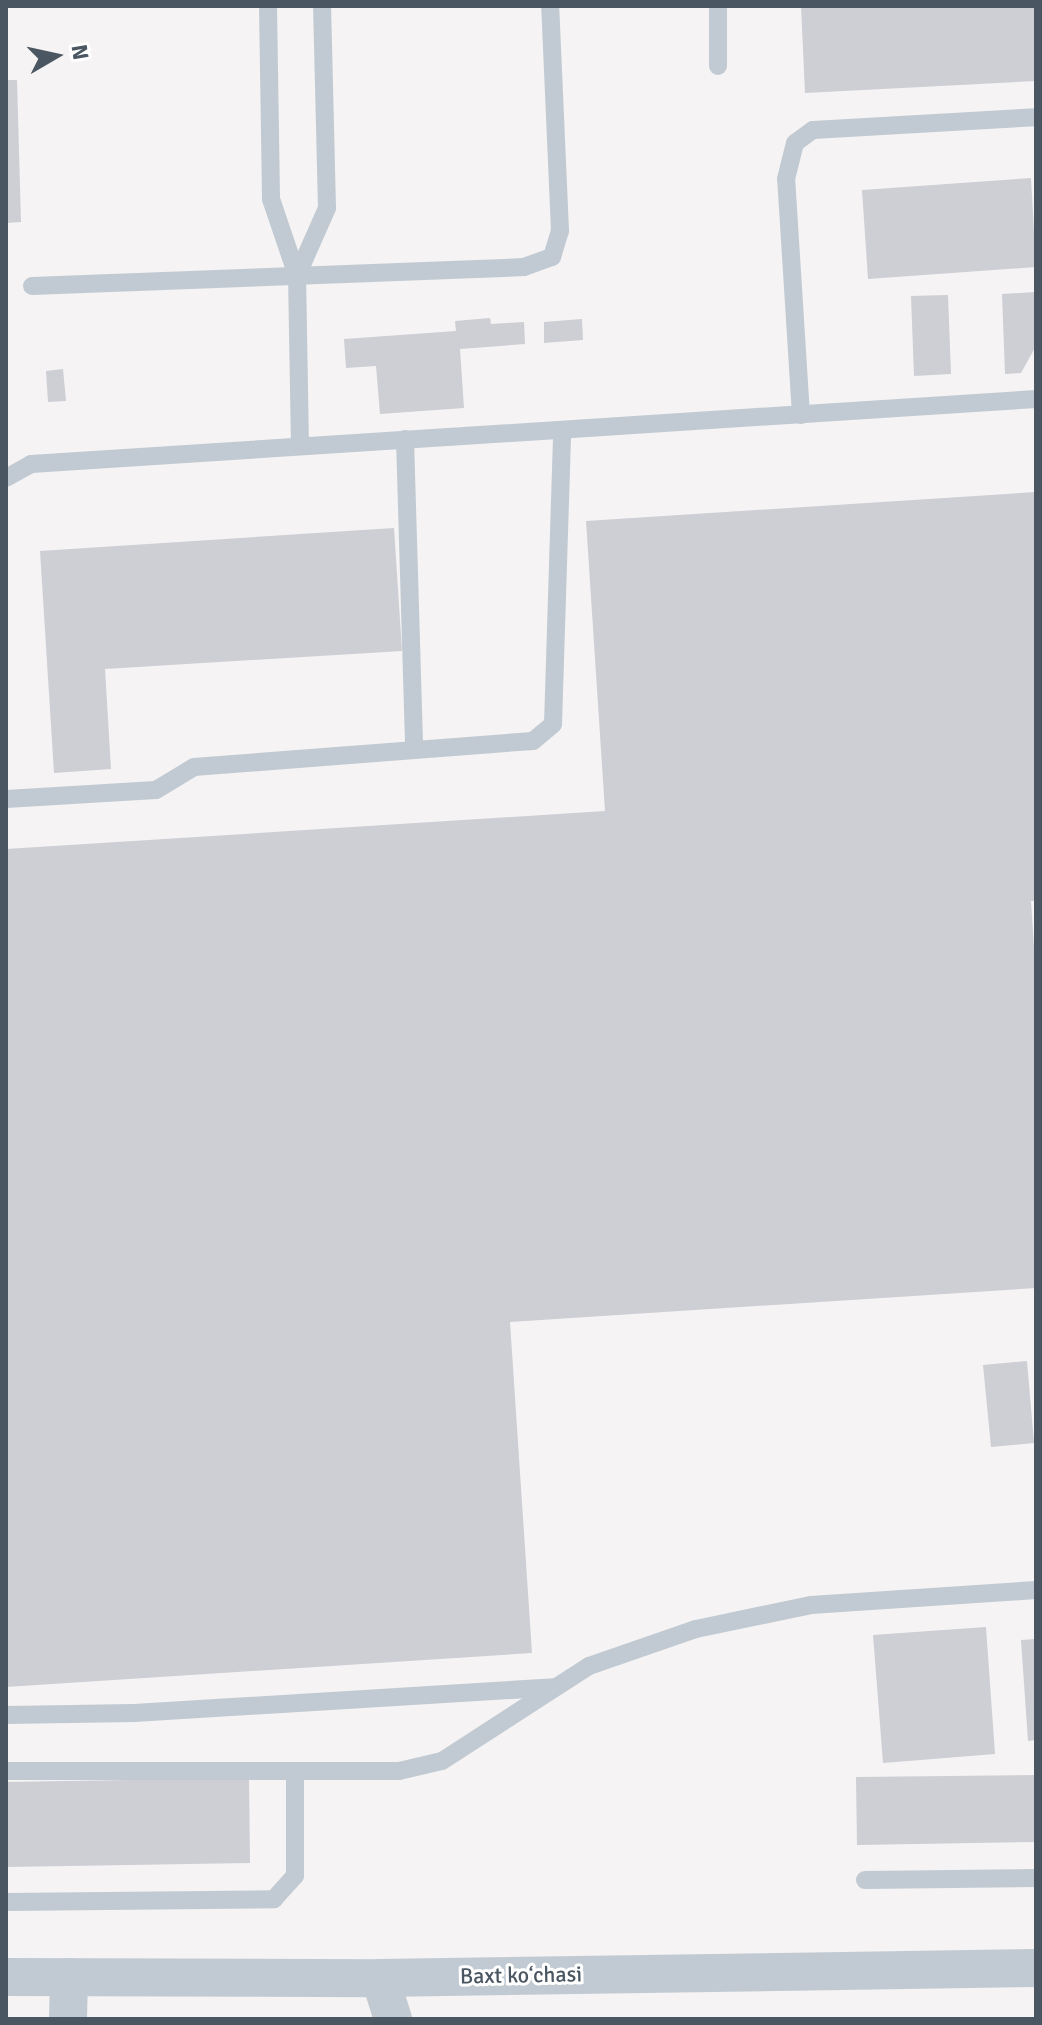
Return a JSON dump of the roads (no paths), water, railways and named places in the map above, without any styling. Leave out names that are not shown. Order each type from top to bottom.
[{"type":"street","name":"Baxt koʻchasi","points":[[6,1977],[380,1978],[1036,1968]]},
{"type":"street","points":[[68,2019],[69,1977]]},
{"type":"street","points":[[380,1978],[393,2019]]},
{"type":"lane","points":[[268,6],[271,199],[297,276],[300,446]]},
{"type":"lane","points":[[297,276],[327,208],[322,6]]},
{"type":"lane","points":[[32,286],[524,267],[552,257],[560,231],[550,6]]},
{"type":"lane","points":[[718,6],[718,66]]},
{"type":"lane","points":[[801,415],[786,179],[795,143],[813,130],[1036,117]]},
{"type":"lane","points":[[6,478],[31,464],[1036,399]]},
{"type":"lane","points":[[6,799],[156,790],[194,767],[533,741],[553,724],[562,430]]},
{"type":"lane","points":[[405,439],[414,750]]},
{"type":"lane","points":[[6,1771],[399,1771],[442,1761],[589,1666],[696,1629],[811,1605],[1036,1590]]},
{"type":"lane","points":[[6,1715],[134,1713],[557,1687]]},
{"type":"lane","points":[[6,1902],[274,1899],[295,1876],[295,1771]]},
{"type":"lane","points":[[865,1880],[1036,1878]]}]
